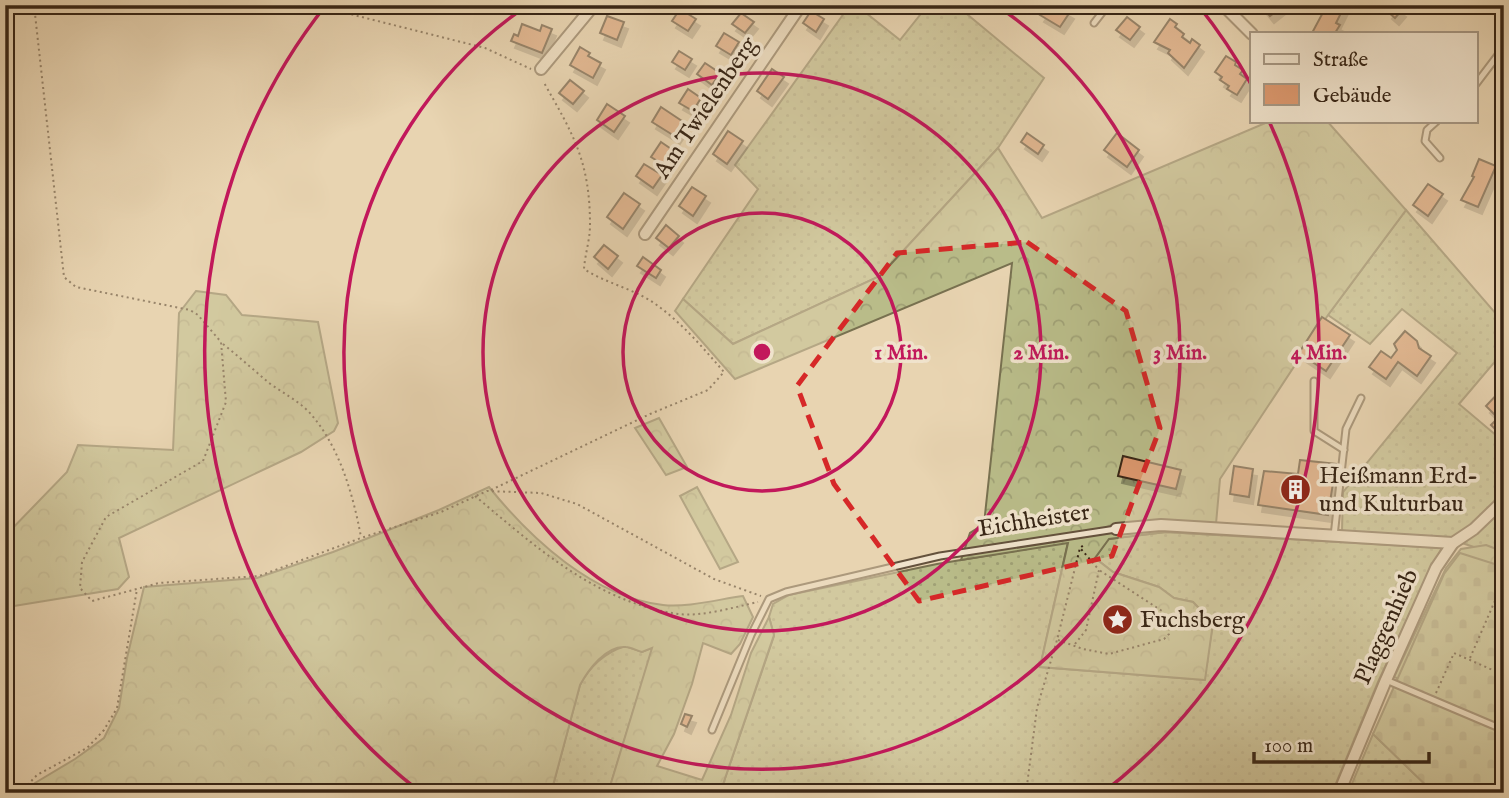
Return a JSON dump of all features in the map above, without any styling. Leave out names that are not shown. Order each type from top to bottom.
[{"type":"street","points":[[541,69],[594,5]]},
{"type":"street","name":"Am Twielenberg","points":[[645,234],[801,5]]},
{"type":"street","points":[[1223,5],[1250,32]]},
{"type":"street","name":"Plaggenhieb","points":[[1339,793],[1436,568],[1453,543],[1474,529],[1504,500]]},
{"type":"street","name":"Eichheister","points":[[1116,529],[1161,525],[1453,543]]},
{"type":"lane","points":[[1094,23],[1108,5]]},
{"type":"lane","points":[[1478,81],[1504,47]]},
{"type":"lane","points":[[1436,122],[1427,130],[1425,141],[1440,158]]},
{"type":"lane","points":[[1314,381],[1314,431],[1344,450]]},
{"type":"lane","points":[[1334,536],[1346,429],[1362,398]]},
{"type":"lane","name":"Eichheister","points":[[769,599],[786,592],[940,556],[1116,529]]},
{"type":"lane","points":[[712,730],[751,635],[769,599]]},
{"type":"lane","points":[[1386,680],[1504,730]]},
{"type":"path","points":[[34,5],[64,277],[76,287],[190,310],[198,315],[221,342],[272,385],[290,395],[310,414],[331,444],[355,505],[361,538]]},
{"type":"path","points":[[221,342],[226,402],[203,461],[106,517],[82,562],[80,589],[92,601],[159,583],[259,576],[441,512],[650,414],[708,390],[724,372],[699,344],[657,306],[584,269],[590,225],[585,166],[567,121],[537,72],[485,48],[314,5]]},
{"type":"path","points":[[489,491],[541,493],[577,504],[714,579],[769,599]]},
{"type":"path","points":[[475,496],[545,554],[591,585],[637,604],[680,614],[722,610],[769,599]]},
{"type":"path","points":[[1026,793],[1037,708],[1080,548],[1099,533]]},
{"type":"path","points":[[1057,640],[1109,654],[1164,639],[1169,634],[1169,620],[1162,611],[1098,570],[1080,548]]},
{"type":"path","points":[[1074,645],[1086,630],[1098,570]]},
{"type":"path","points":[[1469,659],[1504,580]]},
{"type":"path","points":[[20,793],[37,775],[87,748],[104,730],[117,708],[138,587]]},
{"type":"path","points":[[1433,700],[1454,653],[1504,675]]},
{"type":"path","points":[[1504,680],[1501,687],[1504,689]]},
{"type":"highlighted area","points":[[1027,242],[1126,311],[1160,428],[1112,556],[919,601],[834,484],[797,386],[897,253]]},
{"type":"green space","points":[[850,5],[856,5],[900,40],[928,5],[956,5],[1044,78],[998,148],[880,276],[733,344],[683,299],[758,189],[735,165]]},
{"type":"green space","points":[[1268,122],[1328,122],[1406,210],[1328,315],[1220,479],[1215,535],[1166,532],[1109,539],[1095,558],[1113,572],[1159,587],[1174,598],[1193,602],[1213,623],[1205,680],[1040,667],[1068,543],[961,560],[970,533],[984,524],[1012,263],[735,379],[675,311],[683,299],[733,344],[880,276],[998,148],[1042,218]]},
{"type":"green space","points":[[1406,210],[1504,323],[1504,351],[1459,404],[1504,442],[1504,557],[1450,539],[1342,531],[1343,492],[1457,353],[1402,309],[1370,344],[1328,315]]},
{"type":"green space","points":[[196,291],[226,295],[242,315],[318,322],[338,423],[334,431],[301,452],[119,538],[129,577],[118,589],[14,606],[5,605],[5,536],[67,472],[78,445],[173,450],[179,313]]},
{"type":"green space","points":[[659,418],[687,467],[666,475],[635,428]]},
{"type":"green space","points":[[489,487],[544,545],[588,578],[612,590],[637,600],[672,606],[743,596],[753,617],[740,644],[731,654],[703,643],[674,734],[657,766],[702,780],[731,715],[751,653],[769,617],[774,635],[720,793],[675,793],[645,784],[642,793],[608,793],[652,648],[642,652],[619,647],[605,654],[580,685],[551,793],[62,793],[63,790],[57,793],[24,793],[104,738],[119,708],[127,658],[144,587],[257,578],[333,552]]},
{"type":"green space","points":[[697,487],[738,562],[720,569],[680,496]]},
{"type":"green space","points":[[1166,532],[1442,548],[1378,682],[1332,793],[720,793],[774,636],[769,617],[773,604],[789,595],[937,564],[1068,542],[1040,667],[1204,680],[1213,623],[1193,602],[1174,598],[1159,587],[1113,572],[1095,558],[1108,539]]},
{"type":"green space","points":[[1486,545],[1504,552],[1504,579],[1412,684],[1394,677],[1446,568],[1461,549]]},
{"type":"green space","points":[[1460,553],[1504,567],[1504,793],[1434,793],[1373,734],[1444,574]]},
{"type":"green space","points":[[625,646],[642,652],[653,647],[608,793],[551,793],[580,685],[598,661]]},
{"type":"green space","points":[[1373,734],[1434,793],[1348,793]]},
{"type":"building","points":[[1047,5],[1058,5],[1070,12],[1060,27],[1040,15]]},
{"type":"building","points":[[1261,5],[1284,5],[1270,16]]},
{"type":"building","points":[[1327,5],[1344,7],[1336,23],[1340,25],[1336,32],[1313,32]]},
{"type":"building","points":[[1394,5],[1402,10],[1395,18],[1388,12]]},
{"type":"building","points":[[680,9],[696,19],[688,31],[672,21]]},
{"type":"building","points":[[811,11],[824,19],[816,32],[803,23]]},
{"type":"building","points":[[741,13],[754,22],[745,33],[732,24]]},
{"type":"building","points":[[607,16],[624,22],[617,40],[600,33]]},
{"type":"building","points":[[1127,17],[1140,27],[1130,40],[1116,30]]},
{"type":"building","points":[[1170,19],[1184,34],[1182,37],[1190,43],[1192,39],[1200,45],[1184,68],[1168,53],[1170,50],[1154,42]]},
{"type":"building","points":[[522,24],[540,31],[542,25],[552,29],[542,53],[511,41],[514,34],[518,36]]},
{"type":"building","points":[[724,33],[739,42],[731,55],[716,46]]},
{"type":"building","points":[[580,47],[590,53],[588,56],[601,63],[593,78],[570,65]]},
{"type":"building","points":[[679,51],[692,59],[685,70],[672,62]]},
{"type":"building","points":[[1226,56],[1236,62],[1235,65],[1243,70],[1240,74],[1247,79],[1237,95],[1227,89],[1229,86],[1220,80],[1222,77],[1215,72]]},
{"type":"building","points":[[705,63],[720,73],[712,85],[697,74]]},
{"type":"building","points":[[772,69],[784,77],[768,99],[757,91]]},
{"type":"building","points":[[570,80],[584,91],[573,104],[559,93]]},
{"type":"building","points":[[688,89],[701,98],[693,111],[679,103]]},
{"type":"building","points":[[607,104],[625,116],[614,132],[597,120]]},
{"type":"building","points":[[661,107],[685,123],[676,137],[652,122]]},
{"type":"building","points":[[728,131],[743,141],[727,164],[713,154]]},
{"type":"building","points":[[1027,133],[1044,145],[1038,154],[1021,142]]},
{"type":"building","points":[[1117,133],[1139,150],[1127,167],[1104,150]]},
{"type":"building","points":[[661,142],[677,153],[667,167],[651,157]]},
{"type":"building","points":[[1479,159],[1496,166],[1478,207],[1461,200],[1474,177],[1472,176]]},
{"type":"building","points":[[644,164],[662,175],[653,188],[636,176]]},
{"type":"building","points":[[1428,184],[1443,194],[1428,216],[1413,205]]},
{"type":"building","points":[[692,187],[706,196],[693,216],[679,206]]},
{"type":"building","points":[[624,193],[640,204],[623,229],[607,217]]},
{"type":"building","points":[[666,225],[679,236],[669,248],[656,238]]},
{"type":"building","points":[[604,245],[618,256],[608,269],[594,257]]},
{"type":"building","points":[[643,257],[661,270],[656,278],[637,266]]},
{"type":"building","points":[[1322,317],[1350,335],[1326,371],[1299,353]]},
{"type":"building","points":[[1405,331],[1417,341],[1419,348],[1431,356],[1417,376],[1398,362],[1386,379],[1369,367],[1381,351],[1391,358],[1397,350],[1394,344]]},
{"type":"building","points":[[1501,390],[1504,392],[1504,438],[1491,425],[1498,418],[1486,406]]},
{"type":"building","points":[[1123,456],[1181,470],[1176,489],[1118,476]]},
{"type":"building","name":"Heißmann Erd- und Kulturbau","points":[[1300,460],[1336,464],[1328,515],[1258,505],[1264,471],[1298,474]]},
{"type":"building","points":[[1234,466],[1253,469],[1249,497],[1230,494]]},
{"type":"building","points":[[685,714],[692,716],[687,727],[681,724]]},
{"type":"place","name":"Heißmann Erd- und Kulturbau","points":[[1296,490]]},
{"type":"place","name":"Fuchsberg","points":[[1117,620]]}]
